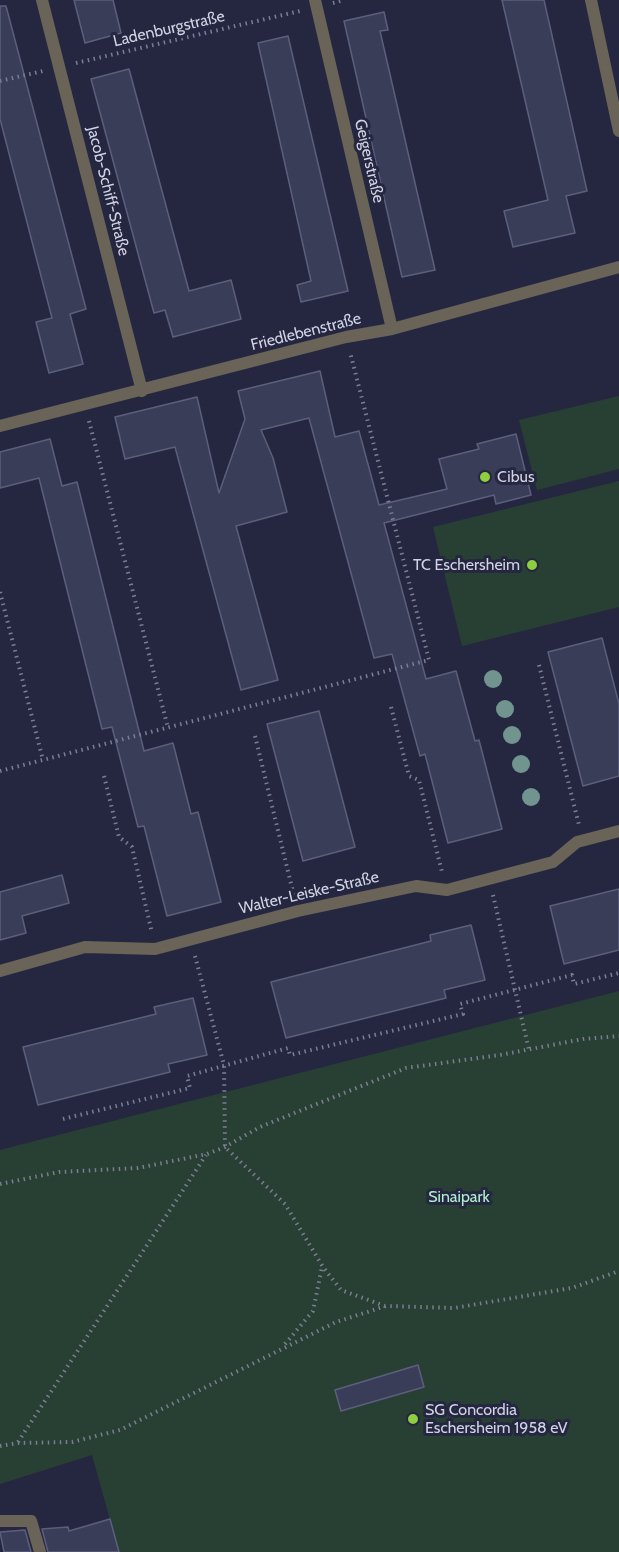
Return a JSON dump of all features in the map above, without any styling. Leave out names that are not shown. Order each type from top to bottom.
[{"type":"street","name":"Jacob-Schiff-Straße","points":[[42,0],[142,391]]},
{"type":"street","points":[[591,0],[619,131]]},
{"type":"street","name":"Geigerstraße","points":[[315,4],[392,329]]},
{"type":"street","name":"Friedlebenstraße","points":[[0,426],[346,338],[392,329],[619,267]]},
{"type":"street","name":"Walter-Leiske-Straße","points":[[0,971],[85,947],[155,949],[298,911],[416,886],[447,890],[553,862],[583,840],[619,831]]},
{"type":"street","points":[[0,1521],[31,1521],[40,1552]]},
{"type":"path","name":"Ladenburgstraße","points":[[0,81],[315,4],[344,0]]},
{"type":"path","points":[[0,771],[429,660],[346,338]]},
{"type":"path","points":[[85,403],[168,728]]},
{"type":"path","points":[[0,592],[43,759]]},
{"type":"path","points":[[539,665],[583,840]]},
{"type":"path","points":[[391,707],[409,776],[419,780],[447,890]]},
{"type":"path","points":[[255,736],[298,911]]},
{"type":"path","points":[[104,776],[119,837],[132,847],[155,949]]},
{"type":"path","points":[[489,880],[517,989],[529,1050]]},
{"type":"path","points":[[190,938],[224,1065],[225,1147],[285,1204],[323,1267],[341,1290],[386,1306],[454,1308],[572,1288],[619,1270]]},
{"type":"path","points":[[63,1119],[190,1088],[187,1076],[288,1048],[290,1055],[463,1014],[460,1004],[572,975],[574,984],[619,973]]},
{"type":"path","points":[[0,1184],[59,1172],[138,1168],[207,1154],[225,1147],[260,1127],[406,1068],[529,1050],[583,1039],[619,1036]]},
{"type":"path","points":[[18,1443],[207,1154]]},
{"type":"path","points":[[283,1347],[314,1311],[323,1267]]},
{"type":"path","points":[[0,1446],[18,1443],[72,1443],[120,1430],[336,1322],[386,1306]]},
{"type":"green space","points":[[619,396],[619,469],[537,490],[519,420]]},
{"type":"green space","points":[[619,481],[619,607],[462,646],[433,527]]},
{"type":"green space","name":"Sinaipark","points":[[619,991],[619,1552],[119,1552],[92,1455],[0,1484],[0,1150]]},
{"type":"building","points":[[74,0],[113,0],[121,33],[85,43]]},
{"type":"building","points":[[502,0],[544,0],[587,191],[566,196],[575,233],[513,247],[504,211],[548,200]]},
{"type":"building","points":[[0,6],[6,6],[86,309],[70,314],[83,364],[49,373],[36,322],[52,318],[0,119]]},
{"type":"building","points":[[384,12],[388,30],[380,31],[435,270],[402,277],[344,21]]},
{"type":"building","points":[[288,36],[348,291],[301,302],[297,285],[311,281],[258,43]]},
{"type":"building","points":[[129,69],[189,291],[231,280],[241,319],[173,337],[165,310],[154,313],[91,79]]},
{"type":"building","points":[[320,371],[335,437],[359,431],[379,505],[447,489],[439,459],[479,449],[477,444],[516,434],[531,495],[496,504],[494,495],[384,523],[426,679],[456,671],[475,741],[479,740],[502,829],[448,843],[425,754],[420,756],[392,654],[374,658],[309,418],[261,430],[273,458],[287,512],[236,526],[278,680],[241,690],[175,447],[125,459],[115,417],[197,397],[219,493],[245,419],[238,391]]},
{"type":"building","points":[[50,439],[62,486],[77,482],[144,751],[173,743],[191,814],[198,812],[221,902],[167,916],[144,826],[138,827],[112,727],[102,729],[39,478],[0,488],[0,452]]},
{"type":"building","points":[[602,638],[619,704],[619,776],[583,786],[548,652]]},
{"type":"building","points":[[319,711],[355,847],[303,861],[267,724]]},
{"type":"building","points":[[62,875],[69,903],[22,916],[26,933],[0,940],[0,892]]},
{"type":"building","points":[[619,889],[619,950],[564,964],[550,906]]},
{"type":"building","points":[[471,925],[485,980],[444,990],[446,998],[286,1038],[271,982],[431,941],[430,935]]},
{"type":"building","points":[[193,998],[207,1055],[168,1064],[170,1072],[38,1105],[23,1047],[156,1014],[154,1007]]},
{"type":"building","points":[[418,1365],[424,1387],[341,1411],[335,1390]]},
{"type":"building","points":[[110,1519],[119,1552],[48,1552],[42,1529],[68,1527],[69,1531]]},
{"type":"building","points":[[25,1530],[31,1552],[4,1552],[0,1532]]},
{"type":"place","name":"Cibus","points":[[485,477]]},
{"type":"place","name":"TC Eschersheim","points":[[532,565]]},
{"type":"place","name":"SG Concordia Eschersheim 1958 eV","points":[[413,1419]]}]
